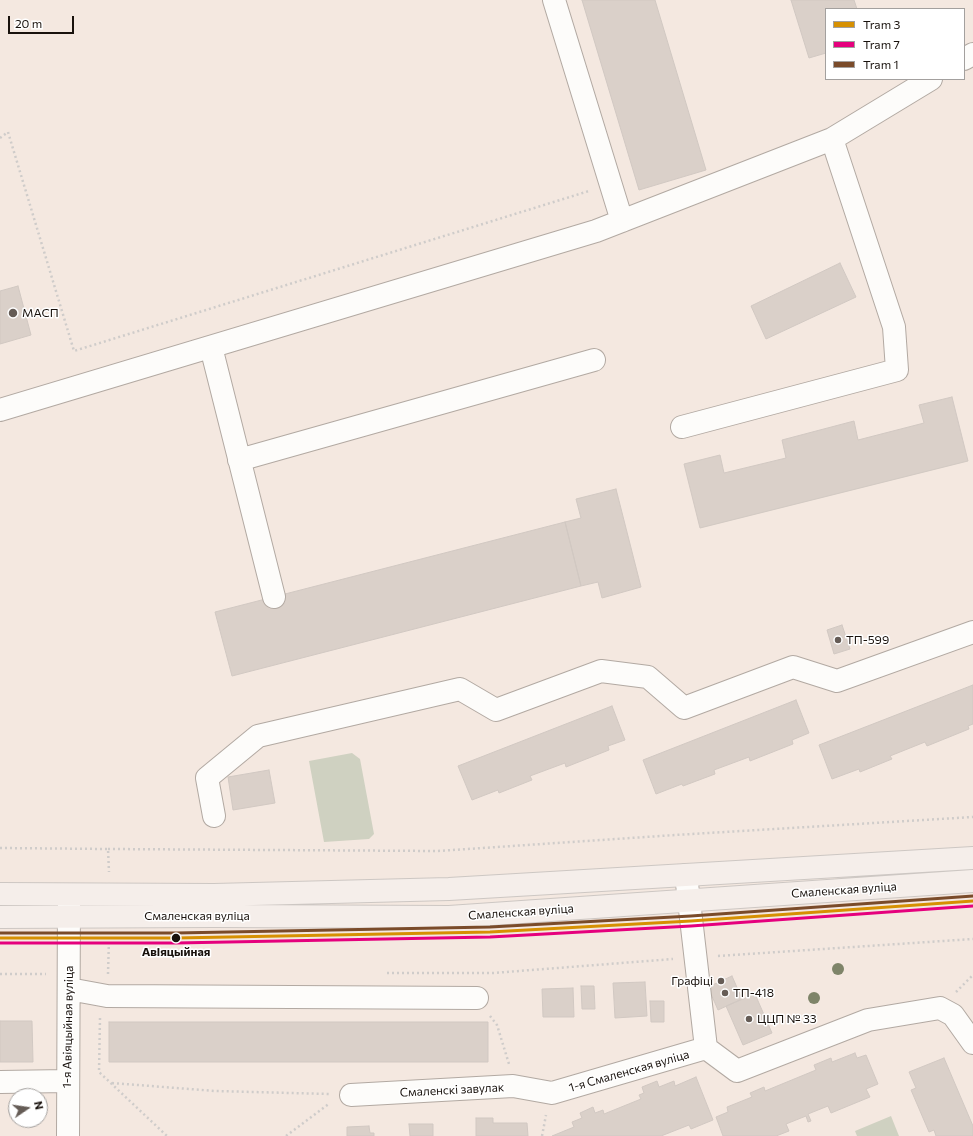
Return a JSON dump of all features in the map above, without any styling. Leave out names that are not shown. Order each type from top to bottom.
[{"type":"main road","name":"Смаленская вуліца","points":[[0,894],[214,895],[449,889],[973,858]]},
{"type":"main road","name":"Смаленская вуліца","points":[[0,917],[449,917],[973,881]]},
{"type":"street","points":[[554,0],[622,221]]},
{"type":"street","points":[[0,410],[596,231],[832,138],[929,80]]},
{"type":"street","points":[[682,427],[897,370],[894,328],[832,138]]},
{"type":"street","points":[[211,347],[274,597]]},
{"type":"street","points":[[239,460],[594,360]]},
{"type":"street","points":[[214,816],[207,778],[258,736],[460,689],[496,710],[601,671],[648,677],[684,708],[793,667],[837,681],[973,632]]},
{"type":"street","points":[[686,875],[706,1048],[737,1071],[868,1020],[940,1008],[953,1015],[973,1043]]},
{"type":"street","points":[[69,894],[69,917]]},
{"type":"street","name":"1-я Авіяцыйная вуліца","points":[[68,1136],[67,1081],[69,917]]},
{"type":"street","points":[[69,988],[107,996],[477,998]]},
{"type":"street","name":"1-я Смаленская вуліца","points":[[552,1093],[706,1048]]},
{"type":"street","points":[[0,1082],[67,1081]]},
{"type":"street","name":"Смаленскі завулак","points":[[351,1095],[513,1086],[552,1093]]},
{"type":"path","points":[[0,138],[8,132],[74,351],[611,184]]},
{"type":"path","points":[[0,848],[438,851],[973,817]]},
{"type":"path","points":[[108,849],[109,874]]},
{"type":"path","points":[[109,934],[107,996],[100,1016],[99,1072],[167,1136]]},
{"type":"path","points":[[383,973],[493,973],[973,939]]},
{"type":"path","points":[[493,973],[477,998],[497,1026],[510,1066],[513,1086]]},
{"type":"path","points":[[0,974],[53,974]]},
{"type":"path","points":[[102,974],[116,974]]},
{"type":"path","points":[[112,1083],[215,1090],[351,1095]]},
{"type":"path","points":[[286,1136],[336,1098],[351,1095]]},
{"type":"green space","points":[[352,753],[360,759],[374,834],[369,839],[324,842],[309,761]]},
{"type":"green space","points":[[891,1116],[899,1136],[857,1136],[855,1131]]},
{"type":"building","points":[[582,0],[655,0],[706,170],[639,190]]},
{"type":"building","points":[[791,0],[854,0],[857,8],[825,8],[825,53],[809,58]]},
{"type":"building","points":[[840,263],[856,297],[766,339],[751,306]]},
{"type":"building","name":"МАСП","points":[[18,286],[31,335],[0,344],[0,291]]},
{"type":"building","points":[[952,397],[968,461],[700,528],[684,464],[720,455],[724,473],[786,458],[782,440],[854,421],[858,440],[924,423],[919,405]]},
{"type":"building","points":[[616,489],[641,587],[602,598],[598,582],[581,586],[565,522],[581,518],[576,499]]},
{"type":"building","points":[[565,522],[581,586],[232,676],[215,612]]},
{"type":"building","name":"ТП-599","points":[[842,625],[850,649],[834,654],[827,630]]},
{"type":"building","points":[[973,685],[973,724],[968,726],[969,729],[927,746],[925,742],[890,756],[892,759],[860,772],[859,769],[832,779],[819,745]]},
{"type":"building","points":[[796,700],[809,733],[792,740],[793,744],[750,761],[749,757],[714,770],[715,774],[656,794],[643,760]]},
{"type":"building","points":[[612,706],[625,740],[608,746],[609,750],[566,767],[565,763],[530,776],[532,780],[499,793],[498,790],[472,800],[458,766]]},
{"type":"building","points":[[269,770],[275,803],[233,810],[228,777]]},
{"type":"building","name":"ТП-418","points":[[732,976],[742,999],[718,1010],[708,987]]},
{"type":"building","points":[[645,982],[647,1016],[615,1018],[613,983]]},
{"type":"building","points":[[581,986],[594,986],[595,1009],[582,1009]]},
{"type":"building","points":[[573,988],[574,1017],[543,1017],[542,989]]},
{"type":"building","name":"ЦЦП № 33","points":[[755,994],[772,1033],[743,1045],[726,1006]]},
{"type":"building","points":[[650,1001],[664,1001],[664,1022],[651,1022]]},
{"type":"building","points":[[0,1021],[32,1021],[33,1062],[0,1062]]},
{"type":"building","points":[[109,1022],[488,1022],[488,1062],[109,1062]]},
{"type":"building","points":[[855,1053],[857,1058],[866,1055],[878,1084],[866,1089],[870,1097],[831,1113],[828,1106],[808,1114],[811,1121],[808,1122],[806,1116],[786,1124],[789,1131],[776,1136],[723,1136],[716,1117],[728,1112],[727,1107],[752,1097],[750,1093],[764,1087],[765,1091],[816,1070],[814,1065],[831,1058],[832,1062]]},
{"type":"building","points":[[944,1058],[973,1126],[973,1136],[936,1136],[934,1130],[929,1132],[911,1090],[916,1088],[909,1072]]},
{"type":"building","points":[[696,1077],[713,1120],[691,1129],[689,1125],[661,1136],[552,1136],[574,1127],[572,1122],[582,1118],[580,1113],[593,1107],[595,1113],[603,1110],[604,1114],[641,1099],[639,1095],[644,1093],[642,1087],[657,1081],[659,1087],[674,1081],[675,1086]]},
{"type":"building","points":[[476,1118],[493,1118],[493,1123],[527,1123],[528,1136],[476,1136]]},
{"type":"building","points":[[409,1124],[433,1124],[433,1136],[410,1136]]},
{"type":"building","points":[[369,1126],[370,1133],[374,1133],[374,1136],[347,1136],[347,1127]]},
{"type":"tram line","name":"1","points":[[0,933],[176,933],[490,927],[691,916],[973,896]]},
{"type":"tram line","name":"3","points":[[0,938],[176,938],[490,932],[691,921],[973,901]]},
{"type":"tram line","name":"7","points":[[0,943],[176,943],[490,937],[691,926],[973,906]]},
{"type":"place","name":"МАСП","points":[[13,313]]},
{"type":"place","name":"ТП-599","points":[[838,640]]},
{"type":"place","name":"Авіяцыйная","points":[[176,938]]},
{"type":"place","name":"Графіці","points":[[721,981]]},
{"type":"place","name":"ТП-418","points":[[725,993]]},
{"type":"place","name":"ЦЦП № 33","points":[[749,1019]]}]
